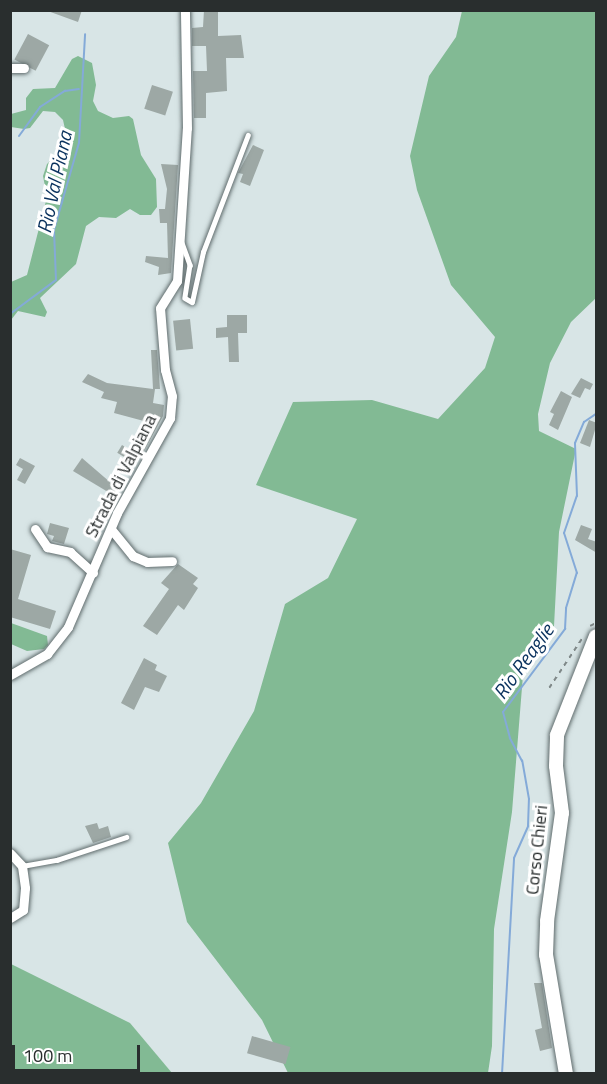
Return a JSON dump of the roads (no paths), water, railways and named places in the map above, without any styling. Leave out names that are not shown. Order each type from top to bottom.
[{"type":"main road","name":"Corso Chieri","points":[[566,1074],[546,955],[547,921],[562,813],[556,766],[557,735],[597,636]]},
{"type":"street","name":"Strada di Valpiana","points":[[10,675],[47,654],[68,627],[111,529],[170,418],[172,396],[159,308],[177,281],[178,238],[187,128],[185,10]]},
{"type":"street","points":[[10,68],[24,68]]},
{"type":"street","points":[[35,529],[47,547],[70,552],[93,573]]},
{"type":"street","points":[[111,529],[133,556],[147,562],[172,561]]},
{"type":"street","points":[[10,853],[22,866],[23,910],[10,918]]},
{"type":"lane","points":[[178,238],[187,250],[190,265],[184,289],[185,298],[192,302],[203,252],[248,135]]},
{"type":"lane","points":[[22,866],[57,860],[126,837]]},
{"type":"waterway","name":"Rio Val Piana","points":[[10,314],[56,280],[54,230],[79,143],[85,34]]},
{"type":"waterway","points":[[19,136],[40,107],[65,91],[79,89]]},
{"type":"waterway","name":"Rio Reaglie","points":[[502,1074],[514,858],[528,826],[529,799],[522,761],[510,738],[503,712],[565,629],[566,608],[577,573],[564,533],[577,496],[575,443],[584,422],[596,414]]}]
